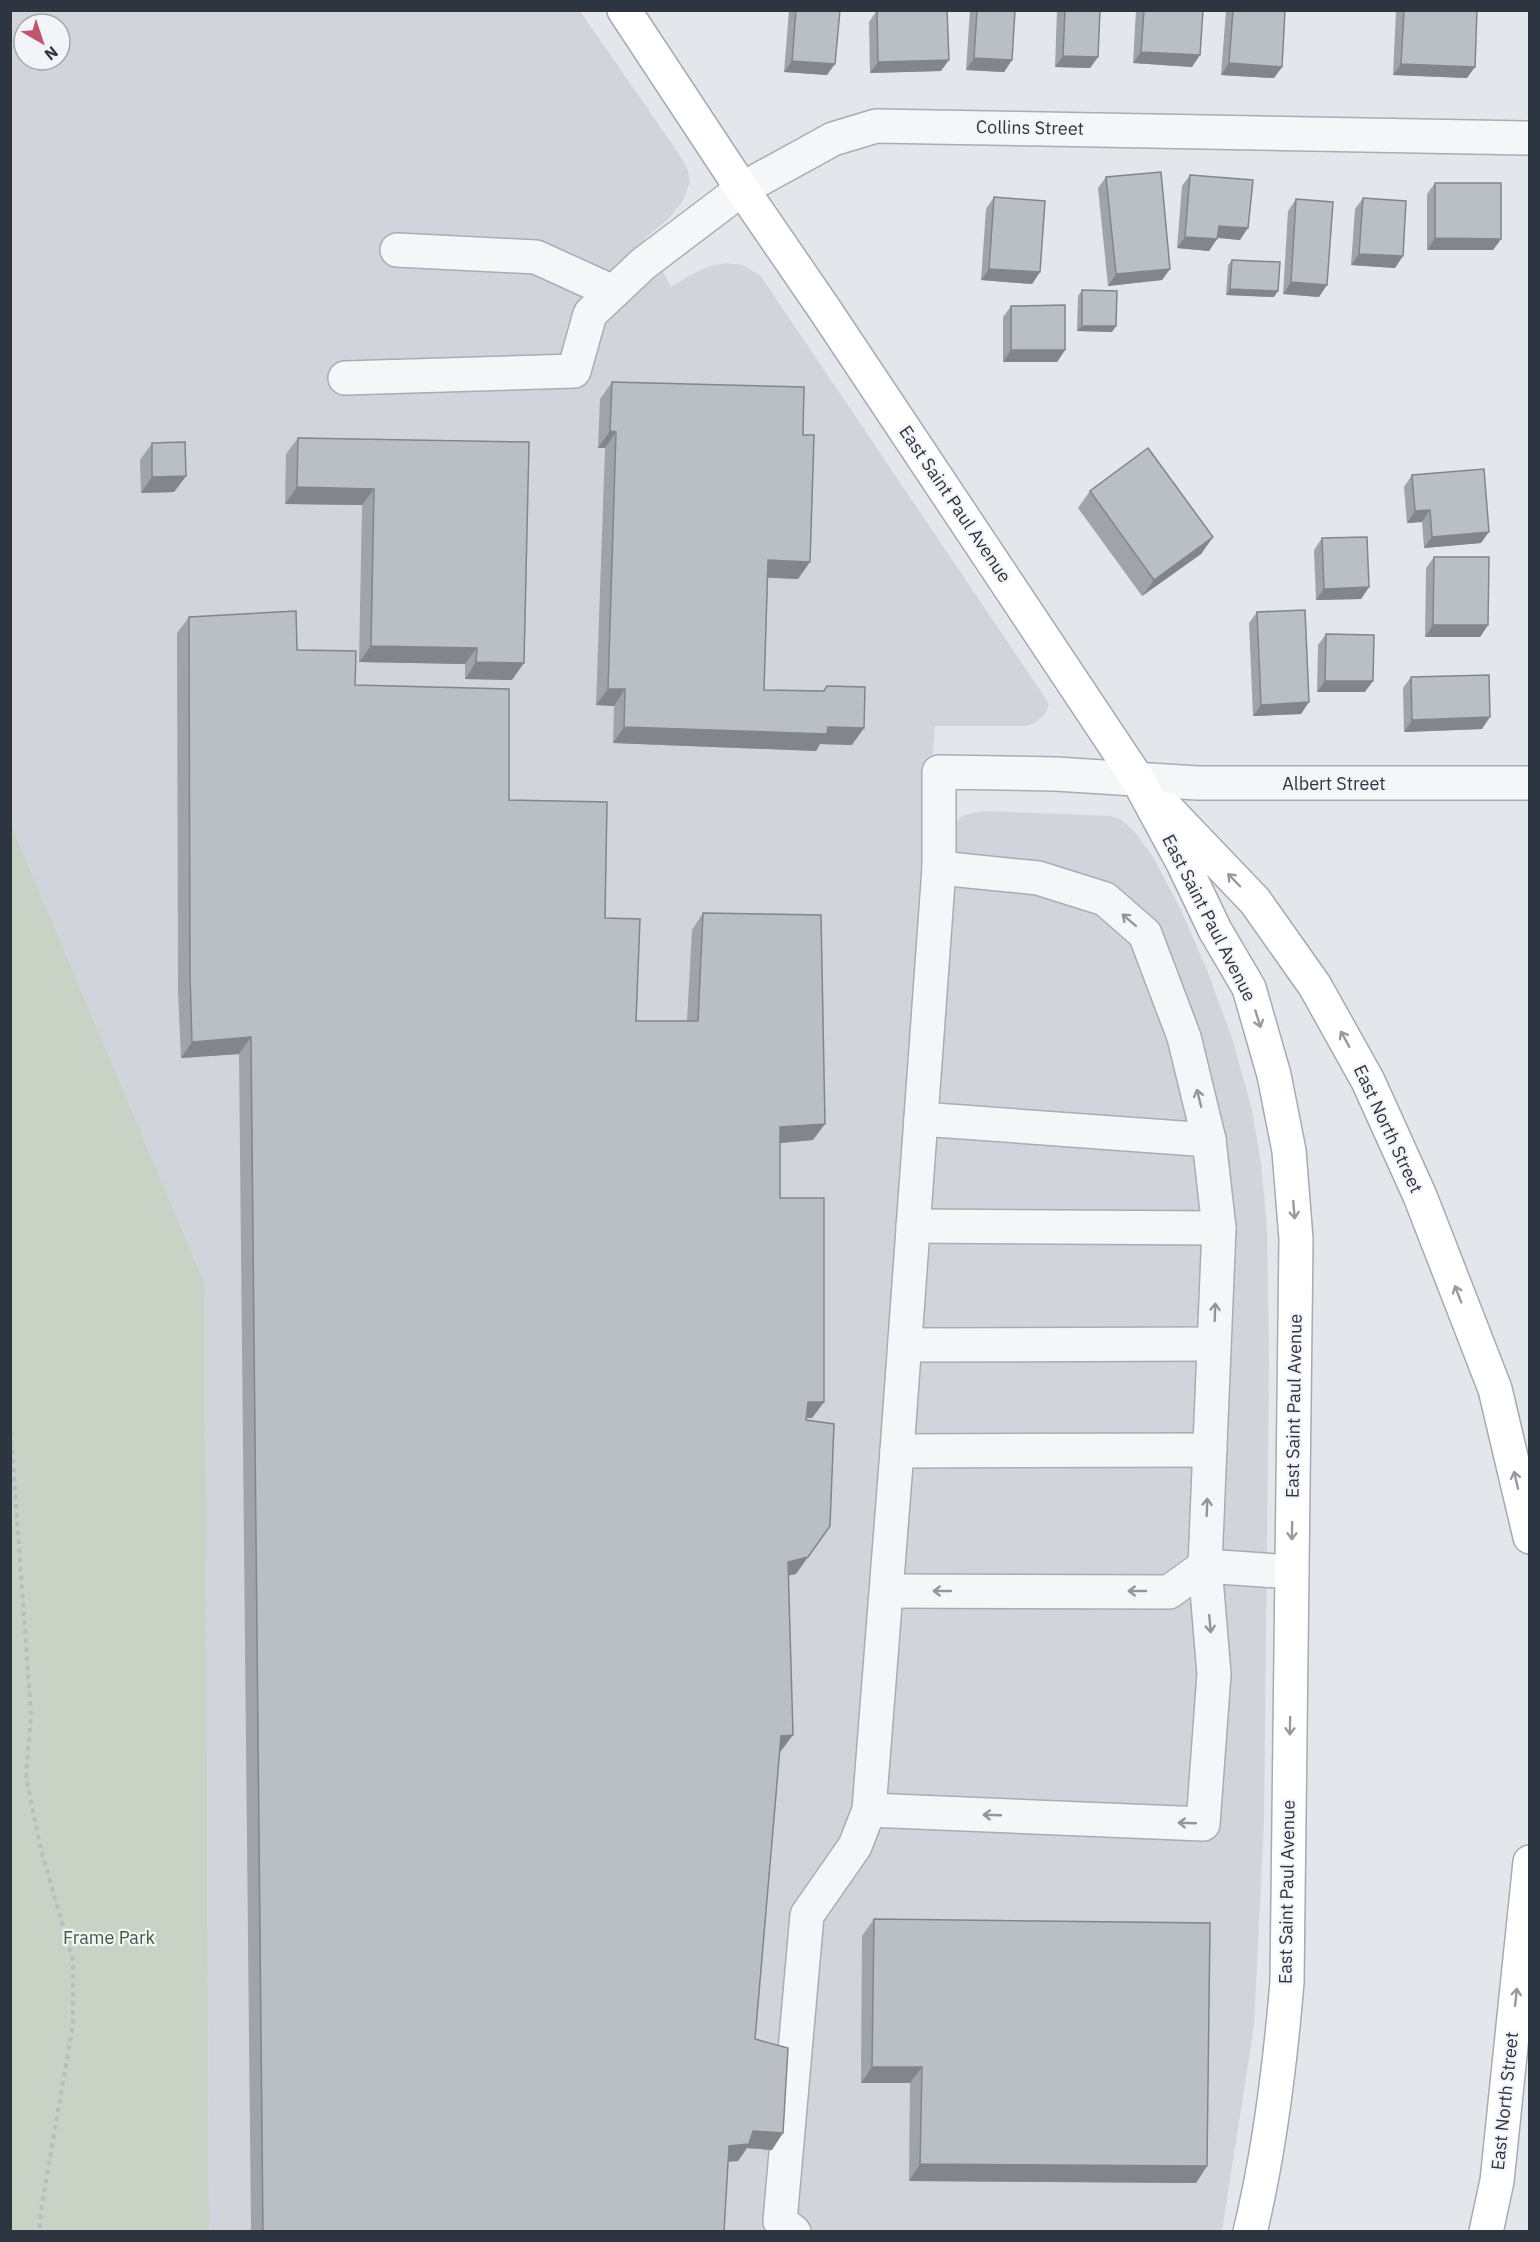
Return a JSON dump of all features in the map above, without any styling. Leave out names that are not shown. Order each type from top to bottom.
[{"type":"main road","name":"East Saint Paul Avenue","points":[[624,10],[1138,780],[1183,863],[1215,930],[1248,988],[1274,1075],[1289,1151],[1296,1239],[1287,1982],[1279,2073],[1258,2200],[1250,2232]]},
{"type":"main road","name":"East North Street","points":[[1138,780],[1255,901],[1315,986],[1368,1081],[1420,1197],[1495,1389],[1530,1537]]},
{"type":"main road","name":"East North Street","points":[[1486,2232],[1497,2181],[1530,1862]]},
{"type":"street","name":"Collins Street","points":[[602,303],[643,264],[742,189],[833,139],[876,126],[1478,135],[1530,138]]},
{"type":"street","points":[[345,378],[574,371],[602,303],[536,257],[397,250]]},
{"type":"street","name":"Albert Street","points":[[939,868],[939,772],[1056,774],[1197,783],[1530,783]]},
{"type":"street","points":[[794,2232],[780,2221],[807,1915],[855,1846],[868,1810],[887,1591],[939,868],[1038,878],[1105,899],[1145,934],[1184,1037],[1209,1140],[1219,1228],[1205,1566],[1214,1674],[1203,1824],[868,1810]]},
{"type":"street","points":[[921,1119],[1209,1140]]},
{"type":"street","points":[[913,1226],[1219,1228]]},
{"type":"street","points":[[905,1345],[1214,1344]]},
{"type":"street","points":[[897,1451],[1210,1450]]},
{"type":"street","points":[[887,1591],[1169,1592],[1205,1566],[1292,1572]]},
{"type":"path","points":[[10,1423],[31,1714],[26,1777],[41,1850],[73,1961],[74,2024],[39,2232]]},
{"type":"shaded area","points":[[10,11],[580,11],[681,157],[688,171],[690,182],[682,202],[667,220],[645,238],[671,287],[710,266],[727,263],[742,265],[760,275],[1049,705],[1045,714],[1035,723],[1027,726],[935,726],[927,831],[949,833],[956,821],[964,815],[983,811],[1111,816],[1120,819],[1134,831],[1152,855],[1181,910],[1207,970],[1232,1038],[1252,1110],[1261,1163],[1267,1228],[1269,1361],[1264,1821],[1254,2026],[1222,2231],[209,2231],[205,1284],[11,824]]},
{"type":"green space","name":"Frame Park","points":[[11,824],[205,1284],[209,2231],[11,2231]]},
{"type":"building","points":[[796,10],[840,10],[835,64],[792,61]]},
{"type":"building","points":[[877,10],[947,10],[949,60],[878,62]]},
{"type":"building","points":[[977,10],[1015,10],[1012,60],[974,58]]},
{"type":"building","points":[[1065,10],[1100,10],[1098,57],[1063,56]]},
{"type":"building","points":[[1144,10],[1203,10],[1200,55],[1141,52]]},
{"type":"building","points":[[1233,10],[1285,10],[1282,67],[1229,63]]},
{"type":"building","points":[[1404,10],[1477,10],[1475,67],[1401,64]]},
{"type":"building","points":[[1161,172],[1170,269],[1116,274],[1106,177]]},
{"type":"building","points":[[1190,175],[1253,180],[1248,228],[1219,226],[1217,239],[1185,237]]},
{"type":"building","points":[[1435,183],[1501,183],[1501,239],[1435,238]]},
{"type":"building","points":[[994,197],[1045,201],[1040,272],[989,269]]},
{"type":"building","points":[[1363,198],[1406,201],[1403,256],[1359,254]]},
{"type":"building","points":[[1296,199],[1333,202],[1327,285],[1291,282]]},
{"type":"building","points":[[1232,260],[1280,262],[1278,291],[1230,289]]},
{"type":"building","points":[[1082,290],[1117,291],[1116,326],[1082,326]]},
{"type":"building","points":[[1065,305],[1065,350],[1011,350],[1011,306]]},
{"type":"building","points":[[612,382],[804,387],[803,435],[814,435],[810,562],[768,560],[764,690],[824,691],[827,686],[865,687],[864,728],[828,727],[827,734],[624,727],[625,689],[608,689],[616,432],[610,431]]},
{"type":"building","points":[[298,438],[529,442],[524,663],[476,662],[477,648],[371,646],[374,489],[297,487]]},
{"type":"building","points":[[185,442],[186,476],[152,477],[152,443]]},
{"type":"building","points":[[1148,448],[1213,537],[1154,580],[1090,491]]},
{"type":"building","points":[[1484,469],[1489,532],[1432,537],[1430,510],[1415,511],[1412,475]]},
{"type":"building","points":[[1367,537],[1369,587],[1324,589],[1322,538]]},
{"type":"building","points":[[1434,557],[1489,557],[1488,625],[1433,625]]},
{"type":"building","points":[[1305,610],[1309,702],[1261,705],[1257,612]]},
{"type":"building","points":[[296,611],[297,650],[356,651],[355,685],[509,689],[509,800],[607,802],[605,918],[640,919],[636,1021],[698,1021],[703,913],[821,915],[825,1124],[780,1127],[780,1198],[824,1198],[824,1402],[808,1402],[806,1420],[834,1424],[830,1526],[808,1557],[788,1562],[793,1735],[781,1736],[755,2039],[788,2048],[783,2133],[753,2131],[749,2144],[729,2146],[724,2232],[263,2232],[251,1037],[192,1042],[189,617]]},
{"type":"building","points":[[1326,634],[1374,635],[1373,681],[1325,681]]},
{"type":"building","points":[[1489,675],[1490,717],[1412,720],[1411,677]]},
{"type":"building","points":[[874,1919],[1210,1923],[1207,2166],[920,2164],[922,2067],[872,2067]]}]
